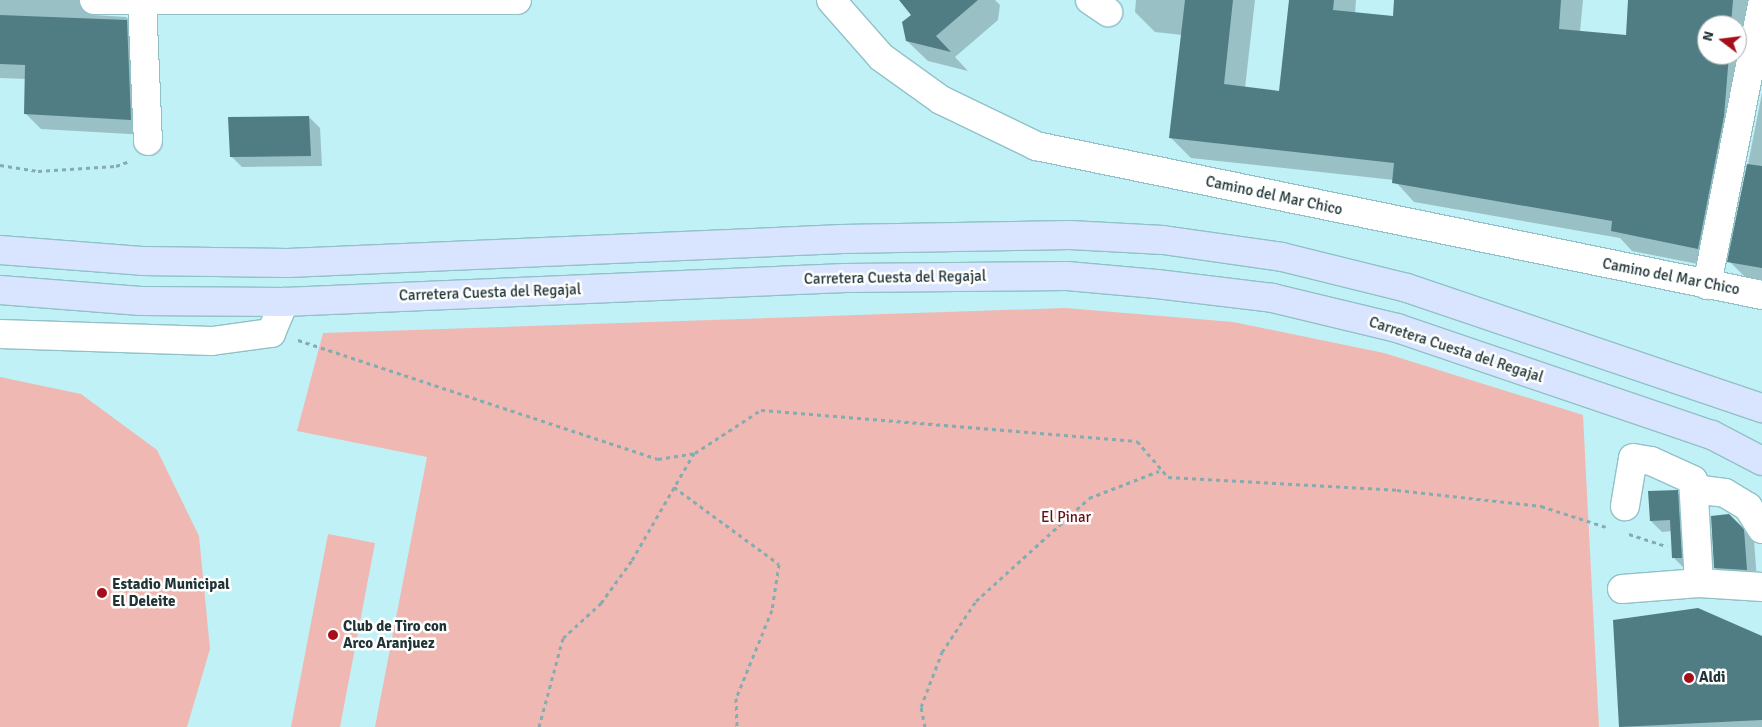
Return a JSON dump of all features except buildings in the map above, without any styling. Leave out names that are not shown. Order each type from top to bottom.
[{"type":"main road","points":[[0,250],[142,261],[288,264],[842,239],[1070,235],[1163,240],[1282,256],[1406,288],[1762,408]]},
{"type":"main road","name":"Carretera Cuesta del Regajal","points":[[0,290],[141,301],[284,302],[845,278],[1067,276],[1157,284],[1272,298],[1396,328],[1712,435],[1762,461]]},
{"type":"street","points":[[94,0],[142,2],[517,0]]},
{"type":"street","name":"Camino del Mar Chico","points":[[831,0],[881,57],[941,100],[1036,146],[1762,295]]},
{"type":"street","points":[[142,2],[148,141]]},
{"type":"street","points":[[1707,285],[1762,5]]},
{"type":"street","points":[[0,334],[212,342],[271,333],[284,302]]},
{"type":"street","points":[[1619,523],[1633,458],[1651,461],[1693,480],[1698,583]]},
{"type":"street","points":[[1694,489],[1725,493],[1748,507],[1762,530]]},
{"type":"street","points":[[1622,589],[1698,583],[1762,587]]},
{"type":"path","points":[[0,164],[38,171],[116,166],[141,156],[148,141]]},
{"type":"path","points":[[271,333],[658,459],[694,453],[761,410],[1137,441],[1159,471],[1168,477],[1397,490],[1541,506],[1619,523],[1666,544],[1671,585]]},
{"type":"path","points":[[539,727],[563,638],[601,603],[632,560],[694,453]]},
{"type":"path","points":[[925,727],[921,707],[942,652],[976,601],[1089,498],[1159,471]]},
{"type":"path","points":[[674,487],[780,564],[772,610],[736,698],[737,727]]},
{"type":"green space","name":"El Pinar","points":[[1065,308],[1233,322],[1384,353],[1583,415],[1599,727],[375,727],[427,457],[297,431],[323,333]]},
{"type":"green space","name":"Estadio Municipal El Deleite","points":[[0,377],[81,394],[157,450],[199,536],[210,649],[187,727],[0,727]]},
{"type":"green space","name":"Club de Tiro con Arco Aranjuez","points":[[328,534],[375,543],[340,727],[291,727]]},
{"type":"place","name":"Estadio Municipal El Deleite","points":[[102,593]]},
{"type":"place","name":"Club de Tiro con Arco Aranjuez","points":[[333,635]]},
{"type":"place","name":"Aldi","points":[[1689,678]]}]
